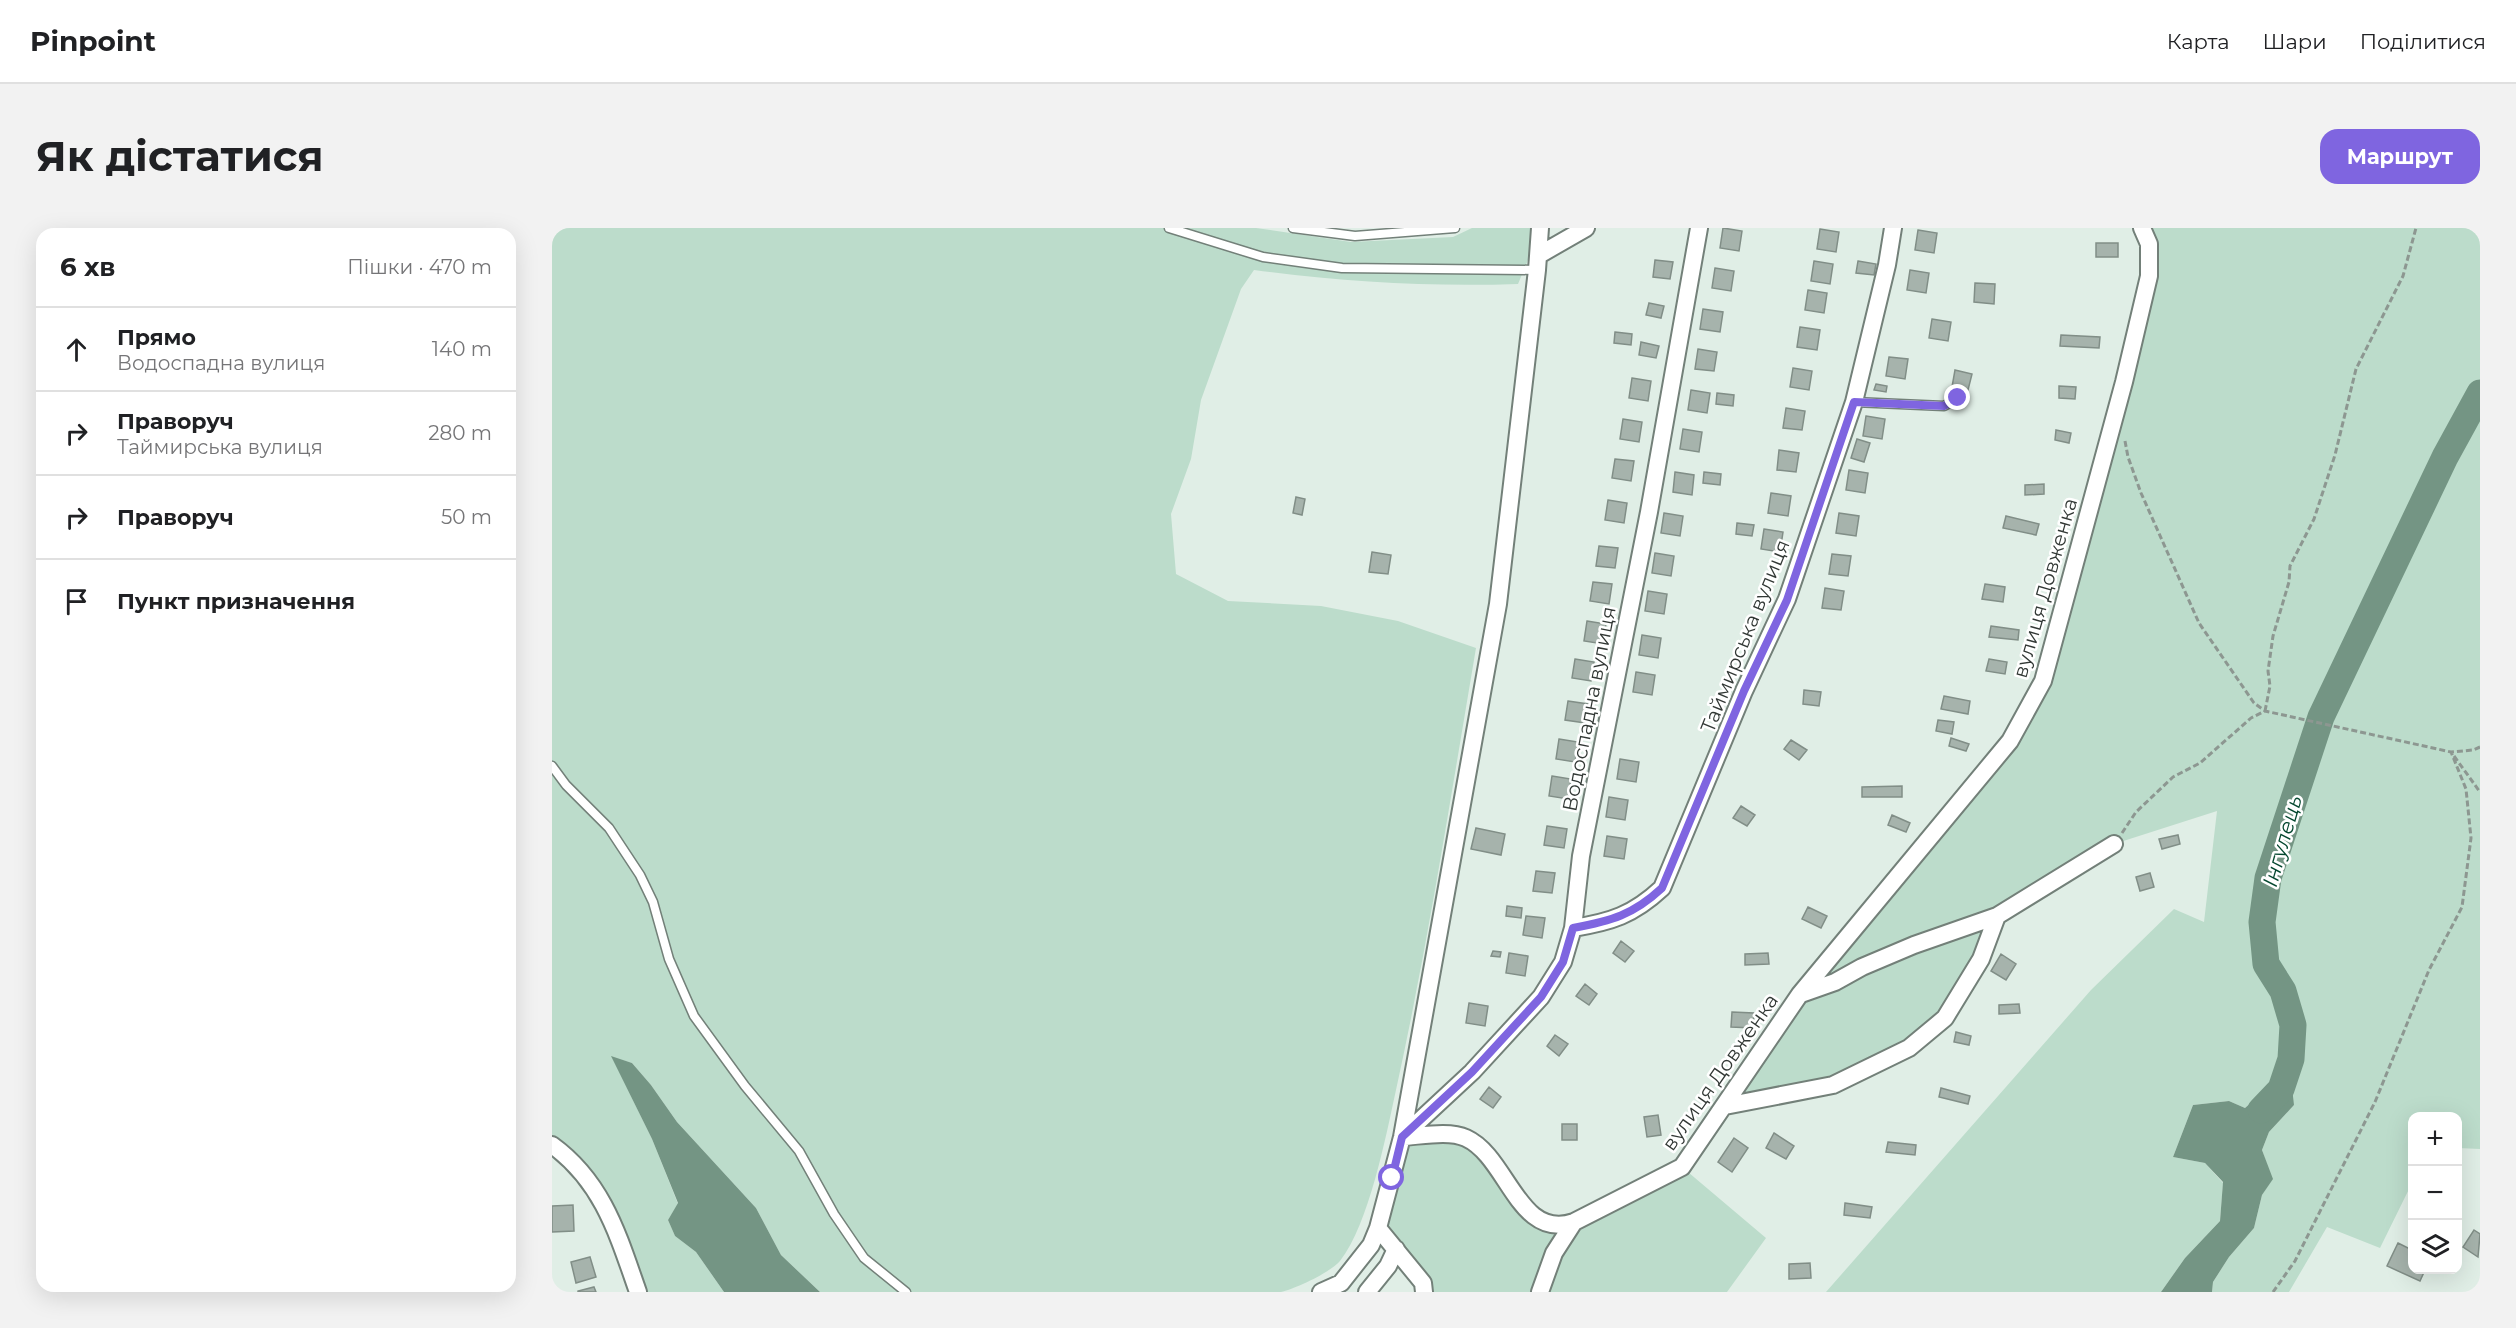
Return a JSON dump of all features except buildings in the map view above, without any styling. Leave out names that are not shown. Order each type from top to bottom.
[{"type":"street","points":[[1321,1292],[1341,1283],[1371,1245],[1378,1228],[1402,1137],[1498,604],[1540,228]]},
{"type":"street","points":[[1538,262],[1586,228]]},
{"type":"street","name":"Водоспадна вулиця","points":[[1402,1137],[1472,1072],[1541,997],[1563,962],[1573,928],[1581,856],[1649,512],[1699,228]]},
{"type":"street","name":"Таймирська вулиця","points":[[1573,928],[1616,919],[1644,905],[1662,888],[1744,691],[1787,600],[1854,402],[1887,266],[1893,228]]},
{"type":"street","name":"вулиця Довженка","points":[[1402,1137],[1446,1135],[1465,1137],[1483,1149],[1522,1203],[1537,1220],[1548,1226],[1560,1227],[1574,1222],[1682,1167],[1800,994],[2010,741],[2043,681],[2124,382],[2149,276],[2149,244],[2142,228]]},
{"type":"street","name":"вулиця Довженка","points":[[1800,994],[1835,982],[1862,967],[1914,945],[1997,916],[2114,844]]},
{"type":"street","points":[[1725,1106],[1833,1085],[1909,1048],[1945,1018],[1981,959],[1997,916]]},
{"type":"street","points":[[552,1145],[570,1158],[603,1203],[638,1292]]},
{"type":"street","points":[[1540,1292],[1554,1253],[1574,1222]]},
{"type":"street","points":[[1378,1228],[1424,1283],[1424,1292]]},
{"type":"street","points":[[1367,1292],[1388,1266],[1396,1249]]},
{"type":"lane","points":[[1169,228],[1263,257],[1342,268],[1538,262]]},
{"type":"lane","points":[[1293,228],[1355,236],[1455,228]]},
{"type":"lane","points":[[1854,402],[1944,406],[1958,398],[1961,391]]},
{"type":"lane","points":[[552,766],[567,785],[609,828],[640,875],[653,902],[669,959],[694,1016],[739,1077],[799,1151],[834,1215],[864,1258],[906,1292]]},
{"type":"path","points":[[2265,711],[2270,686],[2268,671],[2273,636],[2289,582],[2290,566],[2314,519],[2335,455],[2356,369],[2403,276],[2416,228]]},
{"type":"path","points":[[2125,436],[2128,457],[2141,493],[2199,623],[2236,681],[2254,703],[2265,711],[2451,752],[2480,747]]},
{"type":"path","points":[[2114,844],[2136,812],[2173,777],[2200,763],[2251,718],[2265,711]]},
{"type":"path","points":[[2451,752],[2480,792]]},
{"type":"path","points":[[2273,1292],[2295,1261],[2375,1102],[2429,970],[2462,907],[2471,838],[2466,789],[2451,752]]},
{"type":"shaded area","points":[[552,228],[1256,228],[1351,242],[1453,237],[1472,228],[1534,228],[1530,255],[1518,284],[1386,283],[1254,270],[1241,289],[1201,400],[1191,459],[1171,514],[1176,574],[1228,601],[1321,606],[1398,621],[1476,648],[1429,925],[1387,1131],[1360,1225],[1340,1261],[1329,1270],[1281,1292],[820,1292],[781,1255],[756,1208],[677,1122],[632,1063],[612,1057],[652,1139],[678,1204],[668,1220],[675,1236],[696,1252],[724,1292],[643,1292],[621,1227],[600,1184],[587,1165],[571,1149],[552,1137]]},
{"type":"shaded area","points":[[2142,228],[2480,228],[2480,1149],[2462,1148],[2462,1112],[2408,1112],[2408,1191],[2380,1248],[2327,1227],[2289,1292],[2212,1292],[2213,1282],[2229,1257],[2254,1228],[2262,1195],[2272,1179],[2262,1150],[2269,1132],[2294,1105],[2274,1078],[2263,1092],[2245,1108],[2229,1101],[2193,1105],[2173,1157],[2205,1163],[2223,1183],[2220,1221],[2185,1258],[2161,1292],[1826,1292],[2091,990],[2174,909],[2204,922],[2217,811],[2114,844],[1997,916],[1945,1018],[1833,1085],[1725,1106],[1800,994],[2010,741],[2043,681],[2149,276]]},
{"type":"shaded area","points":[[611,1056],[632,1063],[677,1122],[756,1208],[781,1255],[820,1292],[724,1292],[696,1252],[675,1236],[668,1220],[678,1203],[652,1139]]},
{"type":"shaded area","points":[[2274,1078],[2292,1088],[2294,1105],[2269,1132],[2262,1150],[2273,1179],[2262,1195],[2254,1228],[2229,1257],[2213,1282],[2212,1292],[2161,1292],[2185,1258],[2220,1221],[2223,1182],[2205,1163],[2173,1157],[2193,1105],[2229,1101],[2245,1108],[2263,1092]]},
{"type":"shaded area","points":[[1402,1137],[1465,1137],[1548,1226],[1682,1167],[1766,1238],[1727,1292],[1424,1292],[1378,1228]]},
{"type":"waterway","name":"Інгулець","points":[[2261,1110],[2281,1089],[2291,1059],[2293,1025],[2283,991],[2266,964],[2262,922],[2268,878],[2321,717],[2445,457],[2480,393]]},
{"type":"route","points":[[1392,1178],[1402,1137],[1472,1072],[1541,997],[1563,962],[1573,928],[1616,919],[1644,905],[1662,888],[1744,691],[1787,600],[1854,402],[1944,406],[1958,398]]}]
